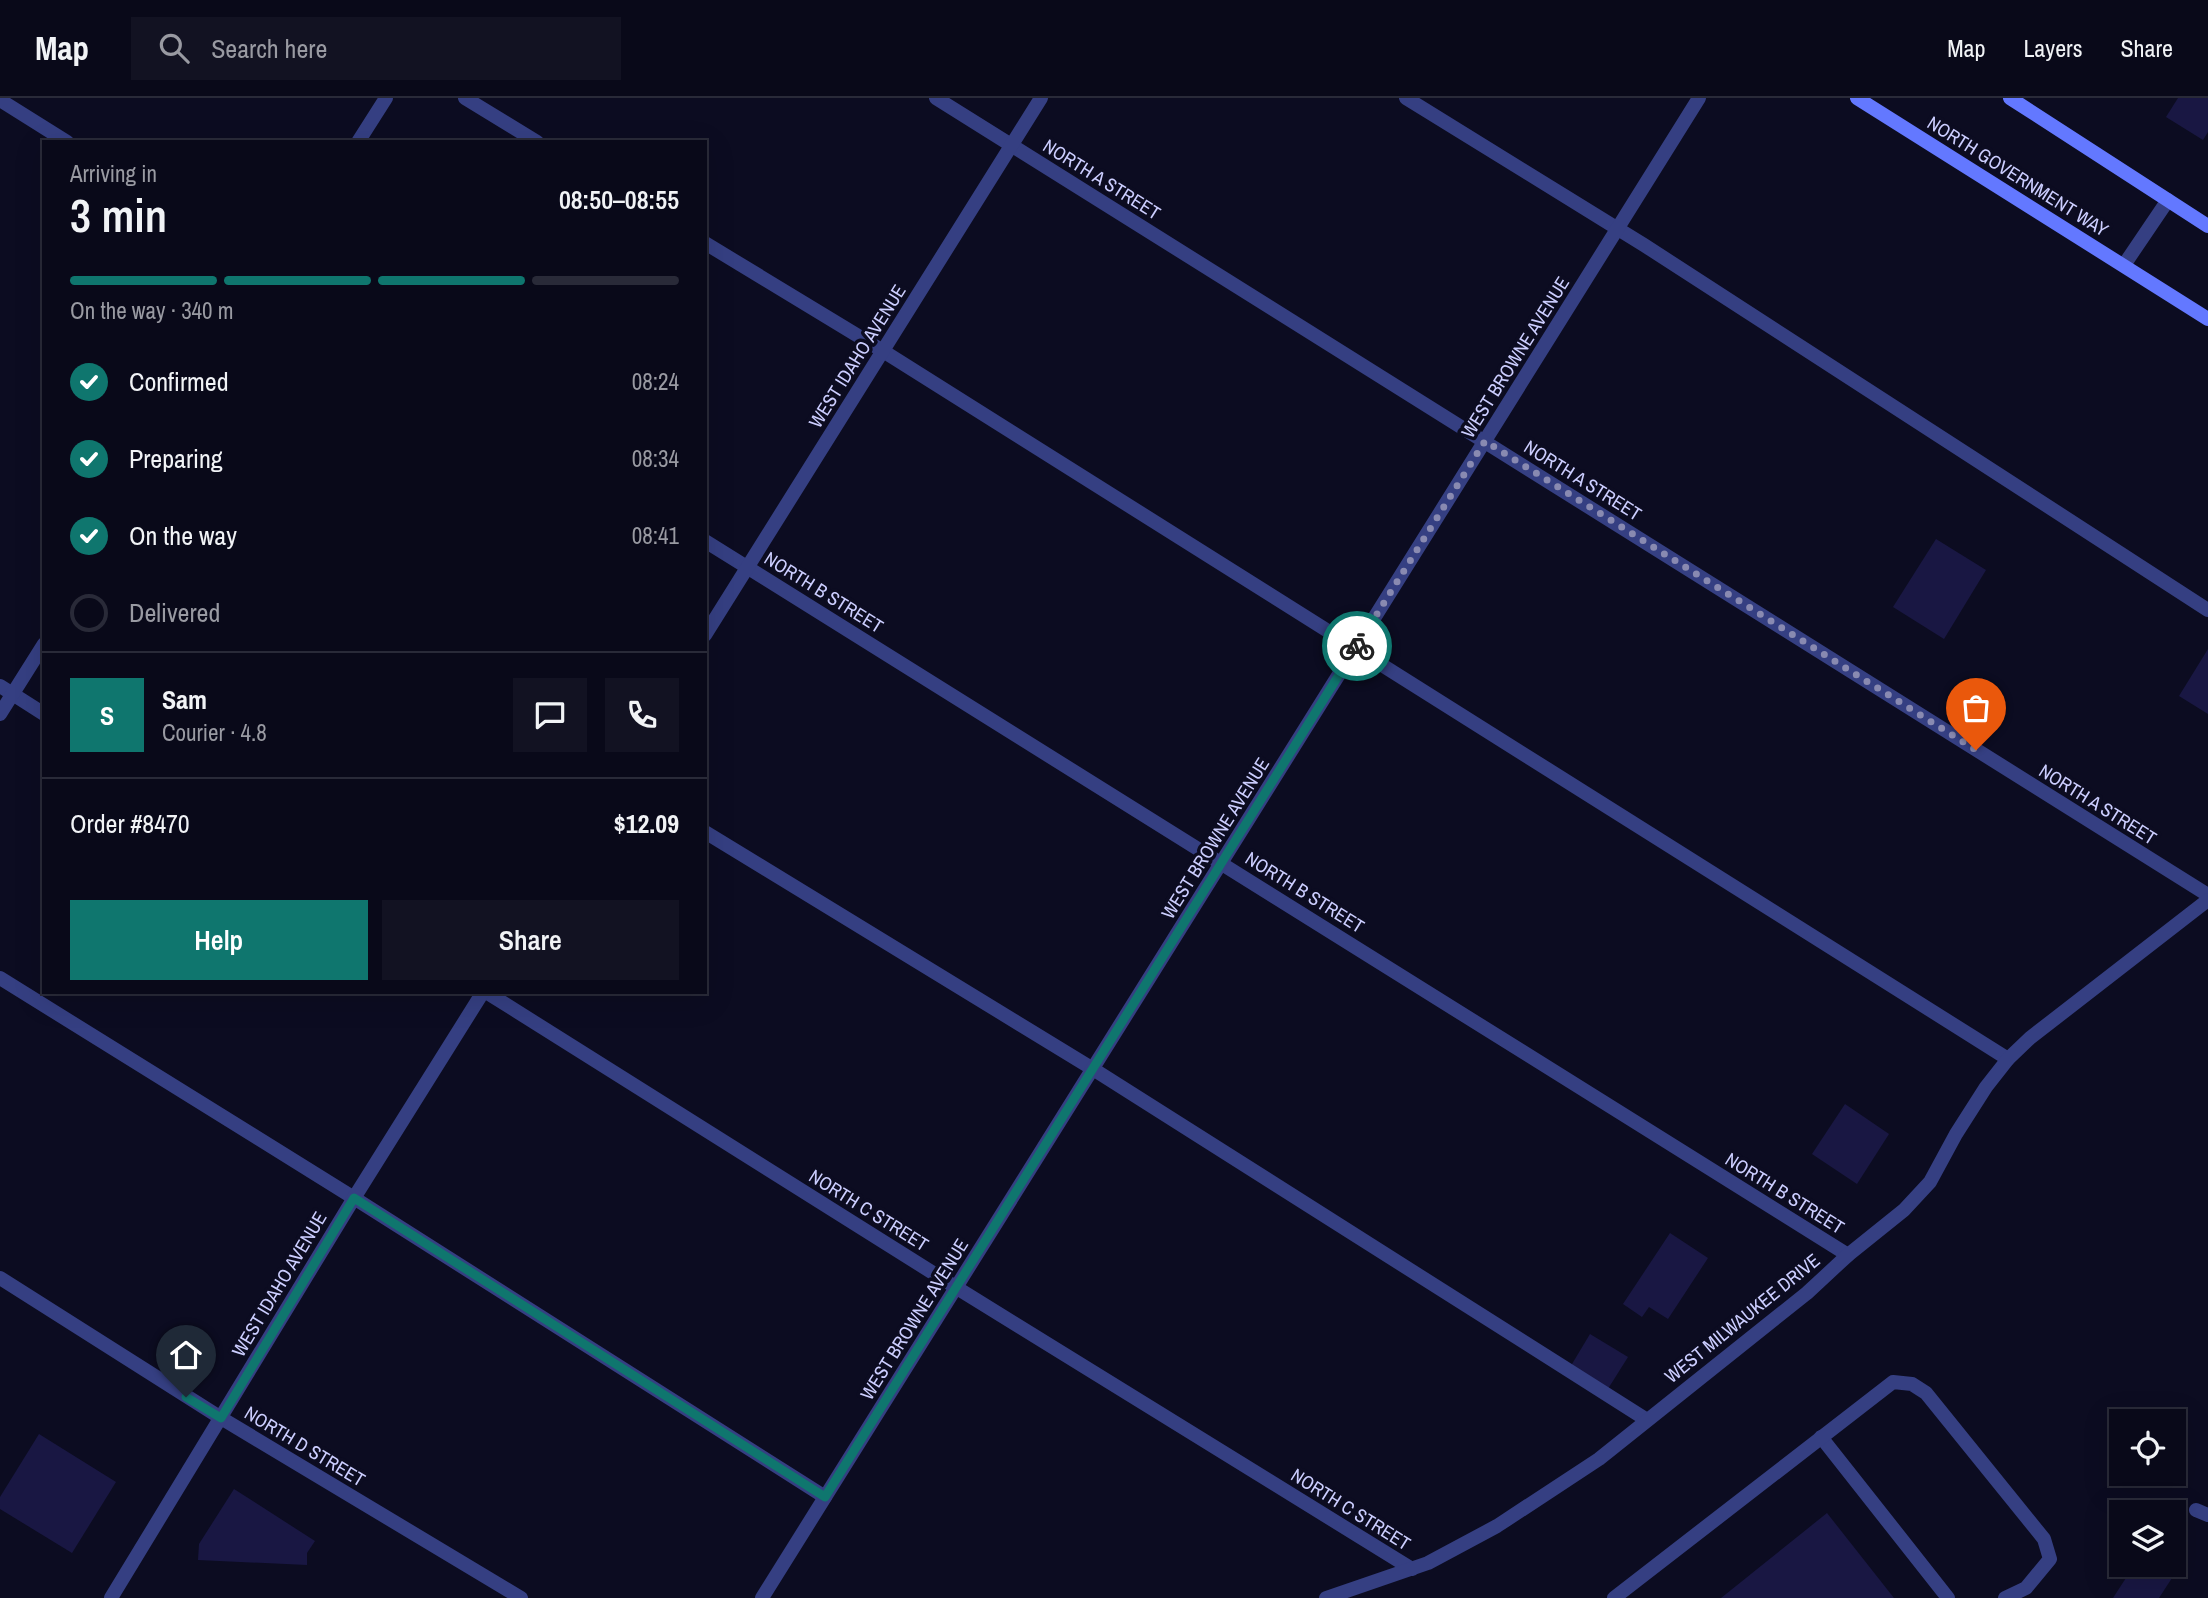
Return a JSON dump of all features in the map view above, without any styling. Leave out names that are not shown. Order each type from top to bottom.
[{"type":"main road","name":"NORTH GOVERNMENT WAY","points":[[1857,98],[2208,319]]},
{"type":"main road","points":[[2010,98],[2208,226]]},
{"type":"street","points":[[359,140],[386,98]]},
{"type":"street","points":[[465,98],[534,140]]},
{"type":"street","name":"NORTH A STREET","points":[[936,98],[2208,898]]},
{"type":"street","name":"WEST IDAHO AVENUE","points":[[707,632],[1041,98]]},
{"type":"street","points":[[1406,98],[1618,228],[2208,610]]},
{"type":"street","name":"WEST BROWNE AVENUE","points":[[762,1598],[1699,98]]},
{"type":"street","points":[[0,100],[64,140]]},
{"type":"street","points":[[2124,265],[2168,200]]},
{"type":"street","points":[[707,244],[883,351],[2008,1059]]},
{"type":"street","name":"NORTH B STREET","points":[[707,542],[1848,1255]]},
{"type":"street","points":[[0,714],[6,690],[42,646]]},
{"type":"street","points":[[6,690],[42,713]]},
{"type":"street","points":[[707,833],[1093,1069],[1647,1420]]},
{"type":"street","name":"WEST MILWAUKEE DRIVE","points":[[1326,1598],[1428,1563],[1497,1526],[1599,1459],[1807,1293],[1848,1255],[1904,1210],[1930,1182],[1956,1134],[2008,1059],[2030,1038],[2208,898]]},
{"type":"street","points":[[0,978],[354,1198],[825,1497]]},
{"type":"street","name":"WEST IDAHO AVENUE","points":[[111,1598],[354,1198],[483,994]]},
{"type":"street","name":"NORTH C STREET","points":[[487,994],[1412,1569]]},
{"type":"street","name":"NORTH D STREET","points":[[0,1278],[221,1418],[521,1598]]},
{"type":"street","points":[[1614,1598],[1893,1382],[1912,1384],[1926,1392],[2043,1539],[2050,1559],[2025,1588],[2005,1598]]},
{"type":"street","points":[[1821,1437],[1948,1598]]},
{"type":"building","points":[[2178,98],[2208,98],[2208,132],[2203,140],[2166,117]]},
{"type":"building","points":[[1936,539],[1986,570],[1944,639],[1893,607]]},
{"type":"building","points":[[2208,649],[2208,714],[2179,696]]},
{"type":"building","points":[[1845,1104],[1889,1134],[1857,1184],[1812,1154]]},
{"type":"building","points":[[1670,1233],[1708,1258],[1668,1319],[1649,1307],[1642,1317],[1623,1304]]},
{"type":"building","points":[[1590,1334],[1628,1357],[1606,1392],[1569,1369]]},
{"type":"building","points":[[39,1434],[116,1482],[72,1553],[0,1509],[0,1497]]},
{"type":"building","points":[[234,1489],[315,1541],[307,1553],[307,1565],[198,1560],[199,1544]]},
{"type":"building","points":[[1827,1513],[1894,1598],[1721,1598]]},
{"type":"building","points":[[2127,1577],[2173,1577],[2159,1598],[2113,1598]]},
{"type":"way so far","points":[[1357,646],[1485,441],[1976,750]]},
{"type":"route","points":[[186,1397],[221,1418],[354,1198],[825,1497],[1357,646]]}]
